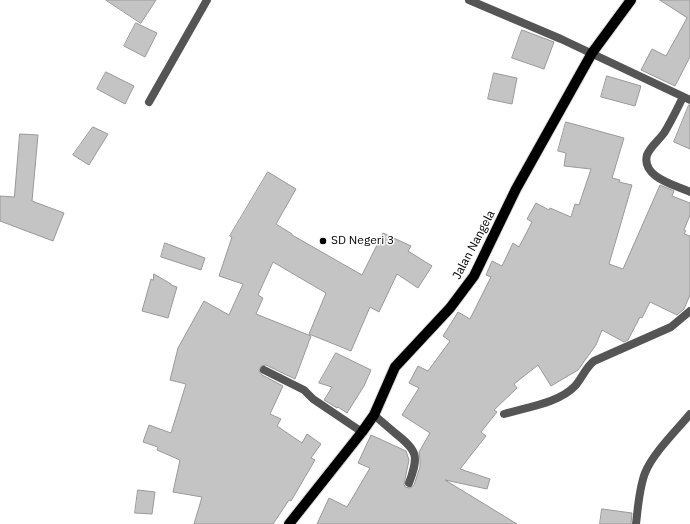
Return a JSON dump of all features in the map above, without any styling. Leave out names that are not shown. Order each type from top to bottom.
[{"type":"main road","name":"Jalan Nangela","points":[[289,524],[374,415],[395,367],[450,308],[474,276],[516,189],[592,54],[631,0]]},
{"type":"street","points":[[149,102],[207,0]]},
{"type":"street","points":[[469,0],[561,39],[687,98],[664,133],[647,154],[646,162],[647,166],[655,175],[690,192]]},
{"type":"street","points":[[504,414],[550,402],[561,397],[575,386],[590,364],[594,361],[671,327],[690,311]]},
{"type":"street","points":[[264,370],[304,390],[313,399],[362,432]]},
{"type":"street","points":[[636,524],[640,488],[646,471],[654,457],[690,414]]},
{"type":"street","points":[[374,415],[404,439],[414,452],[415,464],[409,483]]},
{"type":"building","points":[[106,0],[156,0],[141,23]]},
{"type":"building","points":[[660,0],[690,0],[690,57],[675,86],[641,70],[652,49],[666,56],[687,18]]},
{"type":"building","points":[[136,23],[157,33],[145,57],[124,46]]},
{"type":"building","points":[[522,30],[554,42],[544,69],[512,58]]},
{"type":"building","points":[[106,72],[134,86],[125,104],[97,89]]},
{"type":"building","points":[[494,73],[517,78],[512,104],[488,99]]},
{"type":"building","points":[[607,76],[641,86],[635,106],[601,97]]},
{"type":"building","points":[[690,105],[690,149],[674,142]]},
{"type":"building","points":[[566,122],[624,138],[612,178],[620,180],[619,182],[632,185],[609,264],[623,269],[660,185],[674,191],[672,196],[690,203],[690,215],[684,230],[686,231],[684,234],[690,236],[690,295],[684,309],[677,315],[650,302],[628,340],[624,342],[602,330],[596,345],[578,370],[551,386],[538,365],[514,384],[517,388],[494,410],[497,412],[481,432],[486,436],[460,469],[490,479],[487,489],[445,480],[517,524],[317,524],[329,498],[347,507],[370,468],[358,463],[371,435],[406,451],[409,460],[404,484],[405,487],[410,488],[414,485],[420,467],[419,452],[430,433],[402,415],[419,388],[409,383],[418,366],[428,371],[450,341],[443,336],[458,312],[470,319],[491,277],[486,275],[492,261],[502,266],[513,243],[519,247],[532,222],[527,219],[536,203],[549,210],[550,208],[571,217],[575,204],[579,205],[591,169],[564,166],[566,153],[558,151]]},
{"type":"building","points":[[93,127],[108,134],[89,165],[73,155]]},
{"type":"building","points":[[20,134],[38,135],[32,201],[64,213],[53,241],[0,221],[0,196],[14,197]]},
{"type":"building","points":[[268,172],[296,189],[276,224],[292,235],[362,275],[383,233],[411,246],[408,251],[432,266],[418,288],[397,274],[379,312],[370,307],[351,351],[309,334],[326,293],[273,262],[258,295],[263,298],[256,314],[311,336],[295,379],[266,365],[261,366],[259,371],[262,375],[283,386],[270,414],[281,419],[277,426],[302,443],[307,434],[321,444],[311,458],[315,460],[291,501],[289,500],[273,524],[194,524],[202,497],[173,492],[180,460],[157,450],[158,447],[143,442],[149,425],[171,433],[186,384],[170,380],[178,348],[204,301],[229,315],[243,284],[219,276],[232,237],[230,236]]},
{"type":"building","points":[[165,243],[205,258],[201,270],[161,257]]},
{"type":"building","points":[[154,274],[171,285],[177,287],[168,318],[142,311],[151,279],[153,280]]},
{"type":"building","points":[[336,353],[371,370],[364,386],[347,413],[324,400],[332,387],[319,383]]},
{"type":"building","points":[[138,490],[155,492],[152,514],[135,513]]},
{"type":"building","points":[[602,509],[632,513],[631,524],[600,524]]},
{"type":"place","name":"SD Negeri 3","points":[[323,241]]}]
